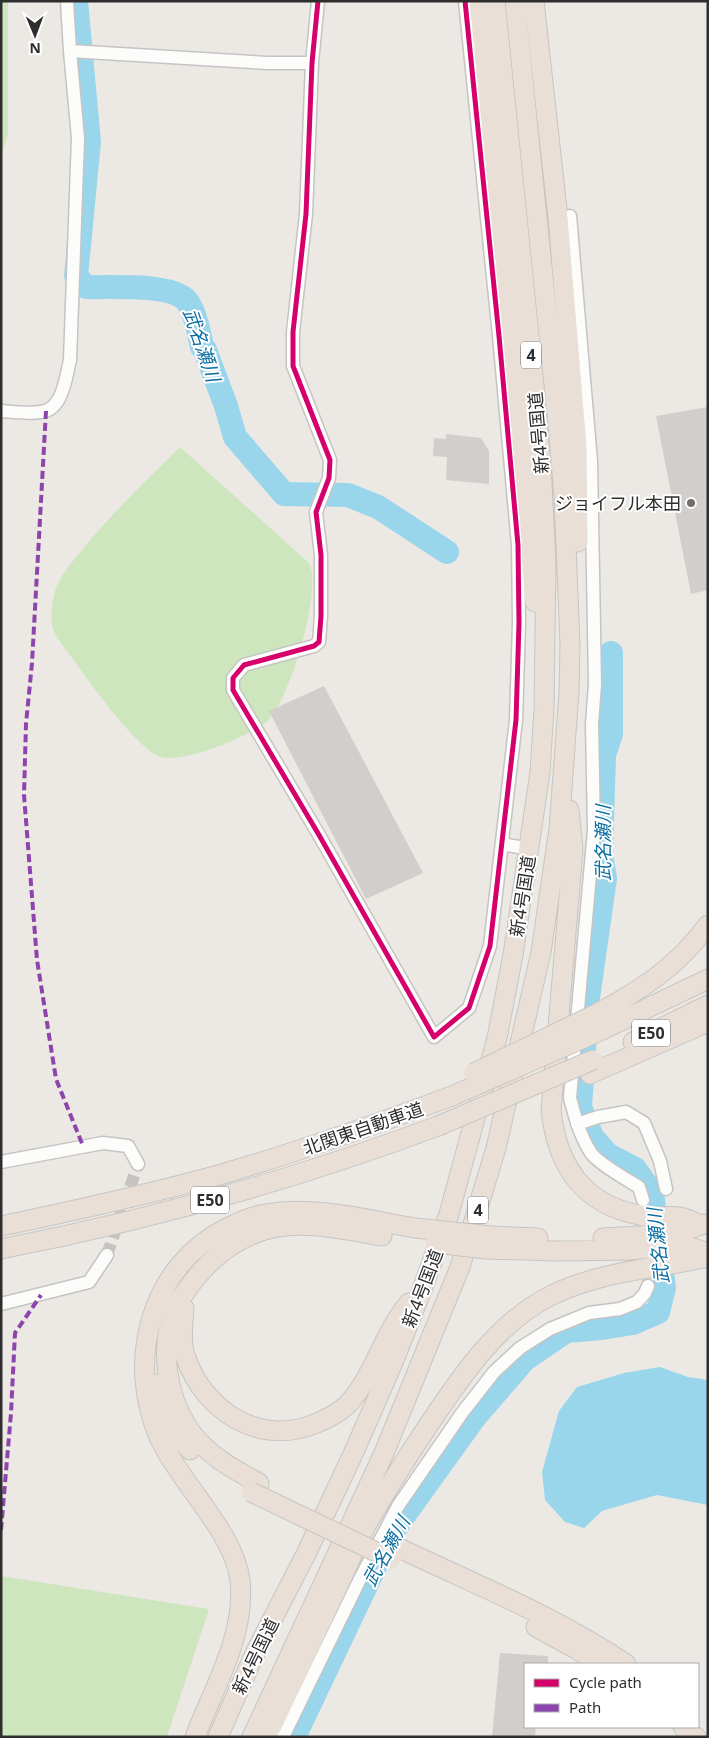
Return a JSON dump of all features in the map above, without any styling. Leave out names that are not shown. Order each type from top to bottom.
[{"type":"highway","points":[[478,1],[515,367],[544,710]]},
{"type":"highway","name":"新4号国道","points":[[218,1737],[255,1654],[306,1554],[353,1454],[392,1365],[449,1214],[497,1038],[530,849],[540,772],[544,710],[546,561],[541,465],[495,1]]},
{"type":"highway","name":"新4号国道","points":[[252,1737],[384,1453],[460,1267],[496,1148],[541,952],[559,829],[565,764],[570,645],[564,496],[558,424],[515,1]]},
{"type":"highway","points":[[534,1],[558,218],[577,447],[578,582],[570,645]]},
{"type":"highway","points":[[565,764],[573,849],[550,1111],[557,1144],[566,1166],[580,1184],[595,1197],[609,1205],[630,1213],[653,1217],[679,1217],[704,1224]]},
{"type":"highway","points":[[599,1022],[635,993],[659,977],[678,960],[708,925]]},
{"type":"highway","name":"E50","points":[[599,1022],[708,979]]},
{"type":"highway","name":"北関東自動車道","points":[[1,1249],[150,1217],[289,1177],[415,1134],[441,1130],[592,1067],[708,1005]]},
{"type":"highway","name":"北関東自動車道","points":[[1,1226],[147,1194],[287,1154],[350,1124],[452,1090],[599,1022]]},
{"type":"highway","points":[[592,1067],[708,1022]]},
{"type":"highway","points":[[195,1737],[226,1663],[234,1637],[239,1617],[240,1579],[236,1563],[220,1530],[178,1471],[159,1436],[152,1416],[145,1386],[144,1362],[152,1315],[166,1284],[190,1255],[217,1233],[252,1217],[286,1211],[310,1212],[413,1234]]},
{"type":"highway","points":[[488,1242],[674,1234],[704,1224]]},
{"type":"highway","points":[[255,1488],[200,1443],[188,1428],[173,1395],[169,1378],[168,1342],[176,1307],[203,1268],[231,1244],[250,1235],[267,1230],[287,1226],[308,1226],[488,1242],[540,1251],[621,1250],[684,1245],[708,1253]]},
{"type":"highway","points":[[263,1737],[272,1726],[366,1525],[420,1437],[472,1363],[491,1342],[530,1308],[550,1296],[573,1286],[626,1272],[708,1257]]},
{"type":"highway","points":[[188,1288],[184,1308],[182,1339],[185,1356],[208,1398],[220,1409],[250,1425],[286,1430],[304,1428],[320,1422],[336,1413],[348,1403],[361,1386],[399,1315],[423,1287]]},
{"type":"highway","points":[[152,1315],[155,1372],[165,1412],[184,1444],[210,1468],[226,1479],[255,1488],[394,1553],[535,1612],[603,1648],[625,1663]]},
{"type":"highway","points":[[394,1553],[578,1650],[598,1663]]},
{"type":"highway","points":[[685,1728],[696,1737]]},
{"type":"street","points":[[1,412],[43,412],[55,406],[62,392],[70,360],[78,138],[67,1]]},
{"type":"street","points":[[318,1],[312,63],[306,214],[293,332],[293,366],[330,460],[329,478],[316,512],[321,555],[319,642],[314,646],[244,665],[233,678],[233,690],[319,835],[434,1037],[469,1008],[490,946],[516,720],[519,624],[518,545],[465,1]]},
{"type":"street","points":[[70,51],[267,63],[312,63]]},
{"type":"street","points":[[570,216],[591,461],[595,674],[592,724],[594,830],[570,1098],[577,1124],[592,1154],[639,1187],[643,1200]]},
{"type":"street","points":[[502,844],[530,849]]},
{"type":"street","points":[[577,1124],[598,1117],[626,1112],[644,1123],[660,1161],[666,1188]]},
{"type":"street","points":[[1,1162],[103,1143],[128,1146],[138,1164]]},
{"type":"street","points":[[1,1304],[89,1282],[107,1255]]},
{"type":"street","points":[[283,1737],[398,1506],[462,1413],[494,1372],[520,1348],[550,1329],[589,1313],[620,1309],[637,1302],[648,1286]]},
{"type":"green space","points":[[1,1],[8,1],[8,134],[1,151]]},
{"type":"green space","points":[[180,447],[308,562],[312,572],[312,588],[301,648],[287,688],[271,717],[251,731],[219,746],[202,752],[171,758],[161,757],[152,752],[118,718],[57,637],[53,629],[52,614],[56,588],[70,565],[108,519]]},
{"type":"green space","points":[[1,1576],[209,1609],[167,1737],[1,1737]]},
{"type":"water","points":[[660,1367],[688,1377],[708,1380],[708,1505],[657,1495],[602,1511],[584,1528],[565,1522],[545,1500],[542,1472],[559,1411],[577,1387],[624,1373]]},
{"type":"building","name":"ジョイフル本田","points":[[708,407],[708,590],[691,594],[656,416]]},
{"type":"building","points":[[446,434],[481,438],[489,451],[489,484],[446,480],[447,457],[433,456],[434,438],[446,439]]},
{"type":"building","points":[[324,686],[423,873],[366,899],[269,711]]},
{"type":"building","points":[[500,1653],[548,1656],[548,1663],[524,1663],[524,1728],[536,1728],[535,1737],[492,1737]]},
{"type":"waterway","name":"武名瀬川","points":[[76,1],[89,142],[76,276],[86,287],[153,289],[166,291],[186,300],[194,315],[202,347],[205,350],[226,406],[235,437],[284,494],[348,495],[378,507],[447,552]]},
{"type":"waterway","name":"武名瀬川","points":[[294,1737],[390,1535],[474,1418],[525,1359],[566,1331],[633,1323],[658,1312],[664,1288],[652,1193],[635,1169],[608,1155],[592,1137],[580,1107],[587,1005],[605,878],[601,855],[604,755],[611,734],[611,653]]},
{"type":"tunnel","points":[[107,1255],[138,1164]]},
{"type":"tunnel","points":[[643,1208],[648,1286]]},
{"type":"marked path","points":[[46,411],[32,663],[26,724],[24,795],[37,960],[56,1079],[83,1146]]},
{"type":"marked path","points":[[1,1530],[11,1413],[15,1333],[41,1295]]},
{"type":"cycle path","points":[[318,1],[312,63],[306,214],[293,332],[293,366],[330,460],[329,478],[316,512],[321,555],[319,642],[314,646],[244,665],[233,678],[233,690],[319,835],[434,1037],[469,1008],[490,946],[516,720],[519,623],[518,545],[465,1]]},
{"type":"place","name":"ジョイフル本田","points":[[691,503]]}]
